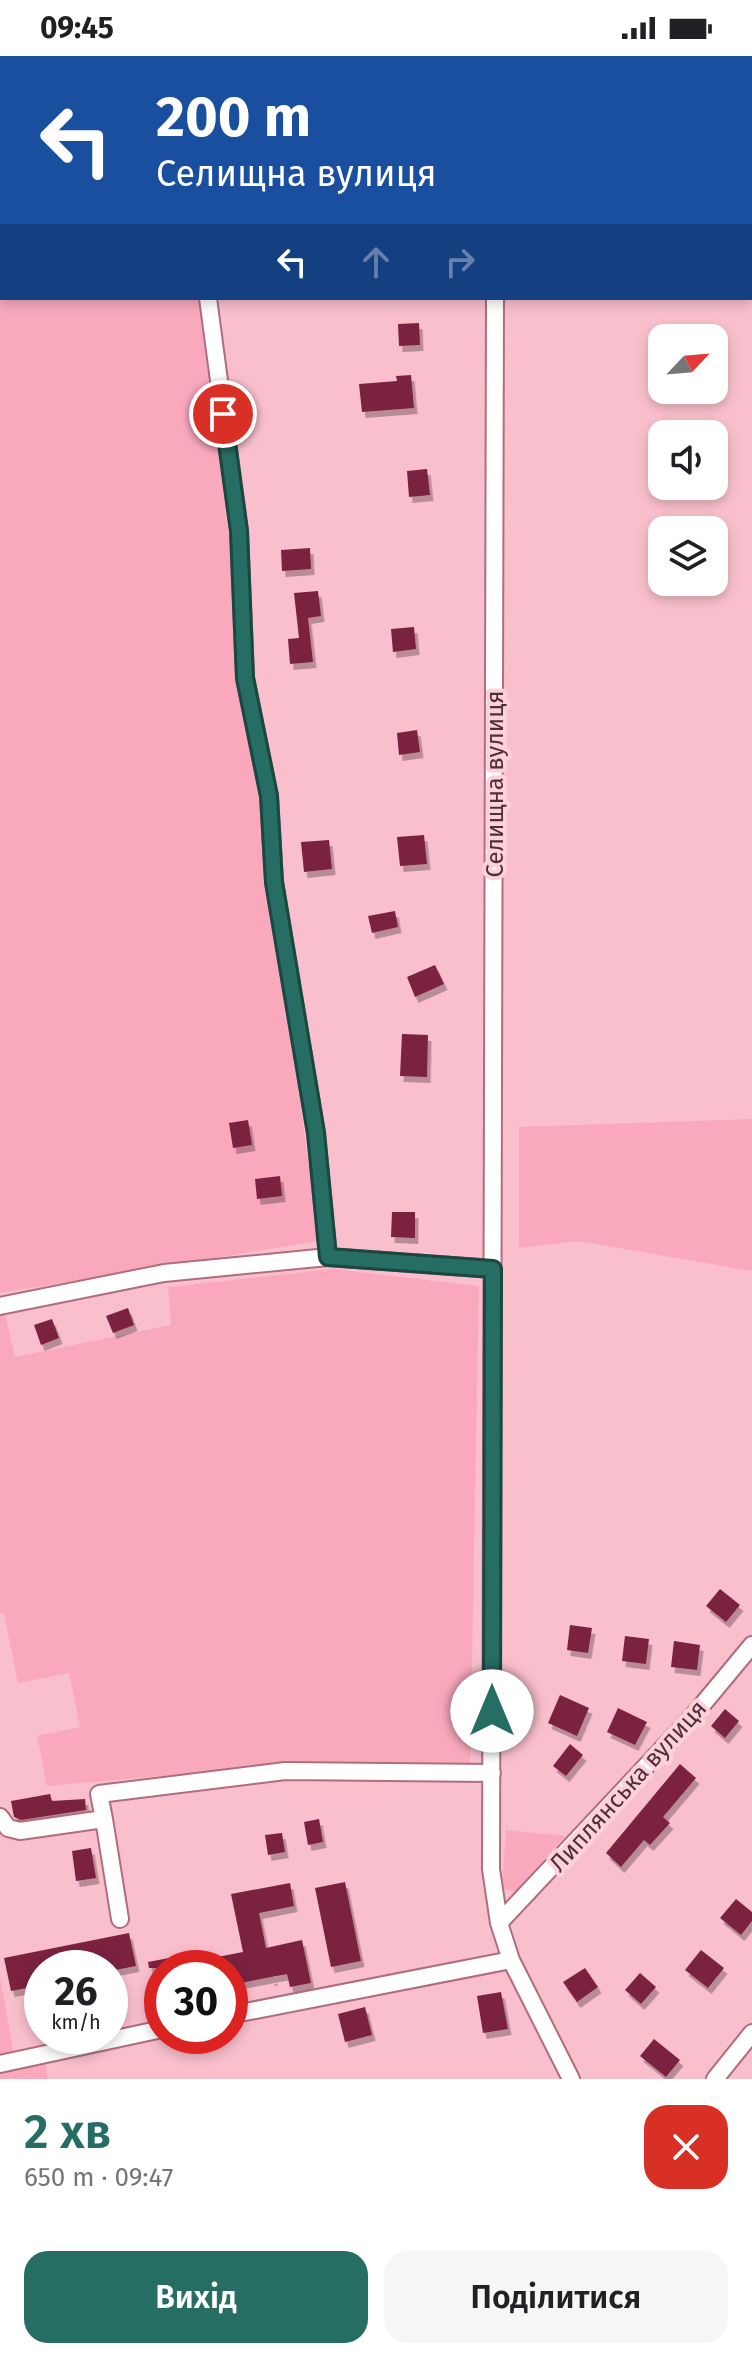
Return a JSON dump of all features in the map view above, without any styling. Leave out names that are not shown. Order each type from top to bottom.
[{"type":"street","points":[[208,300],[239,531],[245,678],[269,796],[274,882],[316,1133],[328,1257]]},
{"type":"street","name":"Селищна вулиця","points":[[495,300],[491,1869],[499,1923],[511,1960],[571,2079]]},
{"type":"street","points":[[0,1306],[164,1273],[328,1257],[493,1269]]},
{"type":"street","name":"Липлянська вулиця","points":[[499,1923],[693,1716],[752,1645]]},
{"type":"street","points":[[120,1919],[99,1794],[285,1771],[492,1773]]},
{"type":"street","points":[[0,1817],[8,1828],[20,1831],[104,1819]]},
{"type":"street","points":[[248,2011],[511,1960]]},
{"type":"street","points":[[0,2064],[144,2033]]},
{"type":"street","points":[[715,2079],[752,2033]]},
{"type":"shaded area","points":[[0,300],[205,300],[242,675],[319,1241],[0,1293]]},
{"type":"shaded area","points":[[752,1119],[752,1271],[578,1241],[519,1248],[519,1127]]},
{"type":"shaded area","points":[[333,1269],[479,1286],[470,1765],[286,1765],[47,1786],[37,1736],[80,1727],[69,1673],[18,1683],[4,1613],[0,1613],[0,1314],[5,1313],[15,1357],[171,1325],[168,1287]]},
{"type":"shaded area","points":[[506,1830],[565,1836],[515,1892],[502,1888]]},
{"type":"shaded area","points":[[0,1977],[14,2056],[0,2059]]},
{"type":"shaded area","points":[[45,2062],[48,2079],[0,2079],[0,2072]]},
{"type":"building","points":[[419,323],[420,345],[399,346],[398,324]]},
{"type":"building","points":[[411,375],[414,408],[362,412],[359,384],[397,381],[396,376]]},
{"type":"building","points":[[427,469],[430,495],[409,497],[407,471]]},
{"type":"building","points":[[310,548],[311,569],[282,571],[281,550]]},
{"type":"building","points":[[318,591],[321,616],[308,618],[313,662],[290,664],[288,639],[299,638],[294,593]]},
{"type":"building","points":[[414,627],[416,649],[393,652],[391,629]]},
{"type":"building","points":[[417,730],[420,752],[399,755],[397,733]]},
{"type":"building","points":[[424,835],[427,864],[400,866],[397,837]]},
{"type":"building","points":[[329,840],[332,869],[304,872],[301,842]]},
{"type":"building","points":[[395,911],[398,927],[372,933],[368,916]]},
{"type":"building","points":[[435,965],[444,984],[415,997],[407,977]]},
{"type":"building","points":[[402,1034],[428,1035],[427,1077],[400,1076]]},
{"type":"building","points":[[248,1120],[252,1145],[233,1148],[229,1123]]},
{"type":"building","points":[[280,1176],[282,1196],[257,1199],[255,1179]]},
{"type":"building","points":[[392,1212],[415,1212],[415,1238],[391,1237]]},
{"type":"building","points":[[128,1308],[134,1325],[113,1333],[106,1316]]},
{"type":"building","points":[[52,1319],[59,1338],[41,1345],[34,1325]]},
{"type":"building","points":[[720,1589],[740,1605],[726,1622],[706,1606]]},
{"type":"building","points":[[570,1625],[592,1628],[588,1653],[567,1650]]},
{"type":"building","points":[[625,1636],[649,1639],[646,1664],[622,1661]]},
{"type":"building","points":[[674,1641],[700,1645],[697,1670],[671,1667]]},
{"type":"building","points":[[560,1695],[589,1708],[577,1736],[548,1723]]},
{"type":"building","points":[[618,1708],[647,1722],[635,1745],[607,1732]]},
{"type":"building","points":[[725,1709],[739,1721],[725,1738],[711,1726]]},
{"type":"building","points":[[570,1744],[583,1755],[566,1776],[553,1766]]},
{"type":"building","points":[[680,1764],[696,1778],[663,1817],[670,1823],[650,1845],[644,1840],[621,1867],[606,1853]]},
{"type":"building","points":[[50,1794],[52,1801],[85,1799],[86,1810],[21,1820],[14,1817],[11,1801]]},
{"type":"building","points":[[319,1819],[323,1842],[308,1845],[304,1822]]},
{"type":"building","points":[[282,1833],[285,1852],[268,1855],[265,1835]]},
{"type":"building","points":[[91,1848],[96,1878],[76,1881],[72,1851]]},
{"type":"building","points":[[345,1882],[361,1961],[331,1967],[315,1888]]},
{"type":"building","points":[[290,1883],[294,1906],[259,1913],[266,1948],[302,1940],[311,1983],[290,1987],[287,1974],[248,1982],[248,1950],[243,1950],[231,1894]]},
{"type":"building","points":[[736,1899],[752,1912],[752,1921],[741,1935],[720,1918]]},
{"type":"building","points":[[129,1933],[136,1966],[128,1968],[128,1950],[44,1950]]},
{"type":"building","points":[[701,1950],[724,1968],[708,1988],[685,1970]]},
{"type":"building","points":[[24,1954],[24,1988],[11,1991],[4,1958]]},
{"type":"building","points":[[585,1968],[598,1987],[577,2002],[563,1982]]},
{"type":"building","points":[[640,1973],[656,1987],[641,2004],[625,1990]]},
{"type":"building","points":[[501,1992],[508,2029],[483,2033],[477,1996]]},
{"type":"building","points":[[365,2007],[372,2035],[345,2042],[338,2014]]},
{"type":"building","points":[[654,2039],[680,2060],[666,2077],[640,2056]]},
{"type":"route","points":[[223,414],[239,531],[245,678],[269,796],[274,882],[316,1133],[328,1257],[493,1269],[492,1711]]}]
